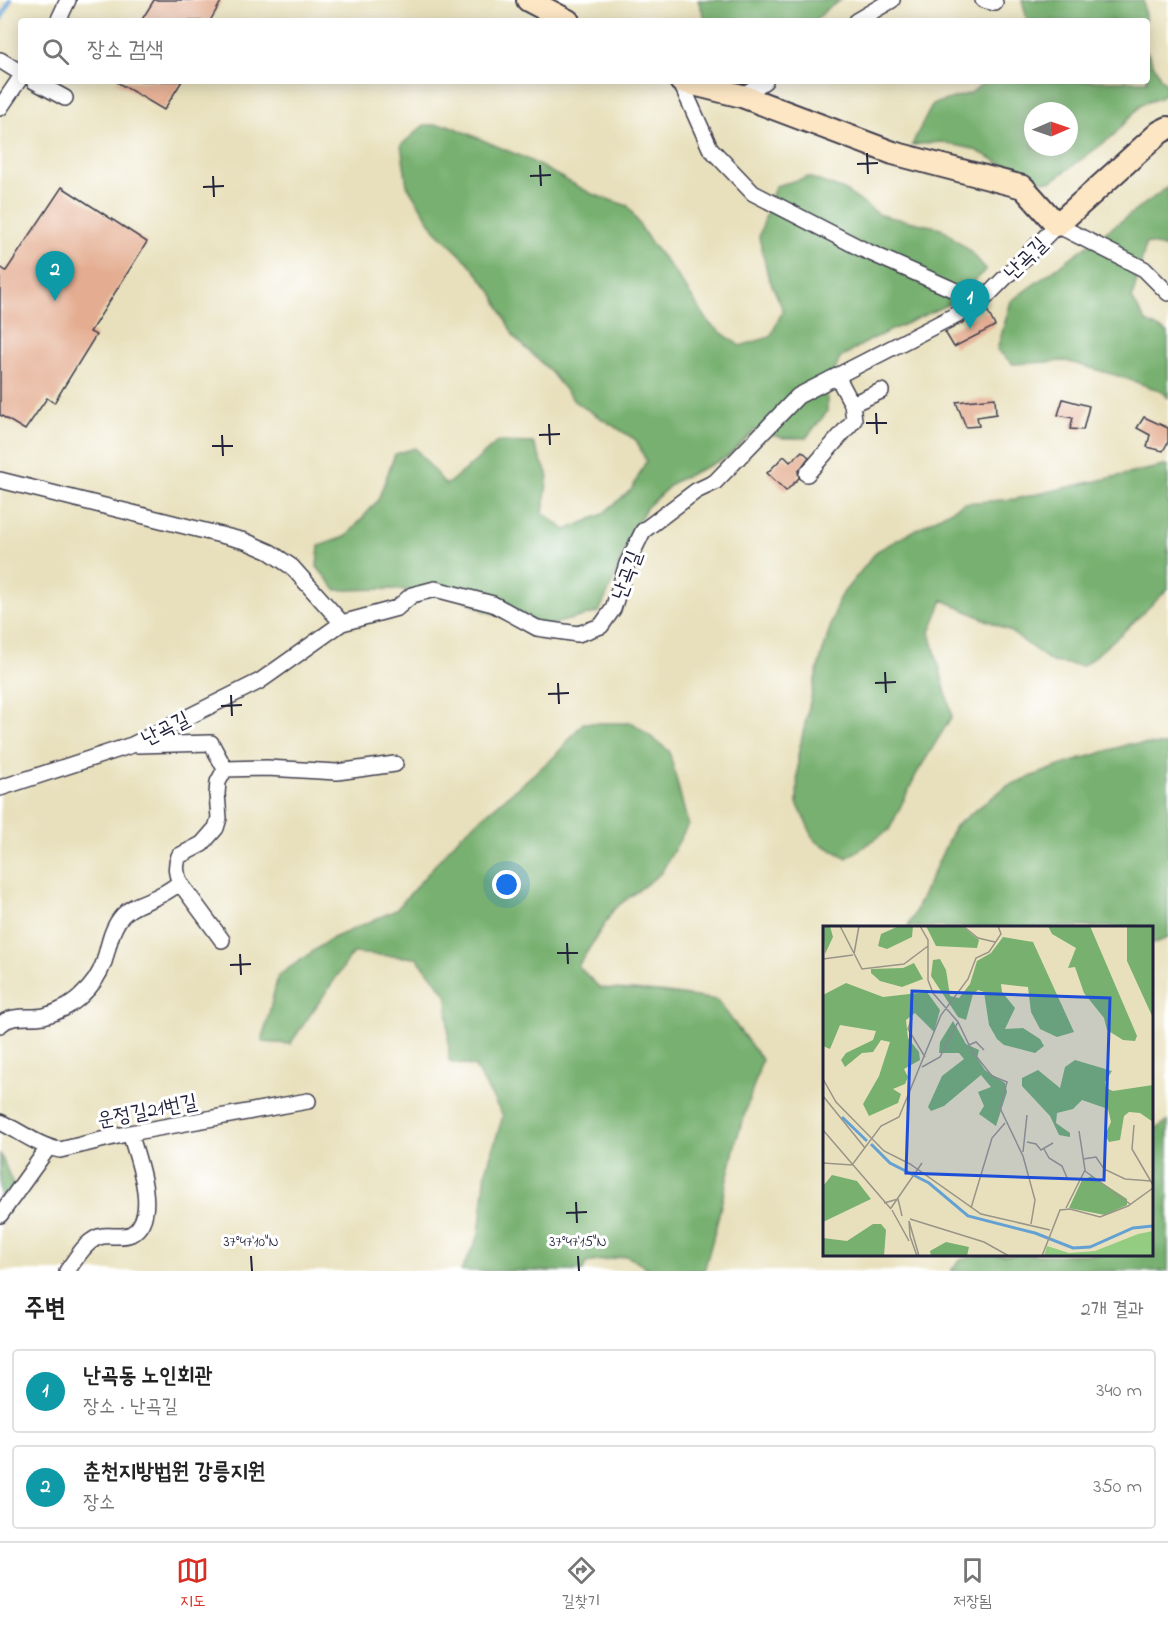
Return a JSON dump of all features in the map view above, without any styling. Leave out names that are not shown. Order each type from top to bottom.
[{"type":"street","points":[[59,18],[68,0]]},
{"type":"street","points":[[528,0],[562,18]]},
{"type":"street","points":[[861,18],[892,0]]},
{"type":"street","points":[[0,60],[18,73]]},
{"type":"street","points":[[0,108],[18,80]]},
{"type":"street","points":[[39,84],[65,98]]},
{"type":"street","points":[[682,84],[710,148],[753,193],[864,250],[981,302]]},
{"type":"street","points":[[693,84],[742,96],[893,153],[1023,187],[1058,225],[1144,269],[1168,293]]},
{"type":"street","points":[[742,96],[760,84]]},
{"type":"street","name":"난곡길","points":[[0,788],[132,745],[260,681],[342,624],[397,608],[412,595],[435,589],[494,604],[537,628],[578,634],[601,626],[614,609],[627,564],[643,531],[696,491],[715,482],[798,396],[981,302],[1058,225],[1160,132],[1168,128]]},
{"type":"street","points":[[807,474],[854,420],[852,404],[837,376]]},
{"type":"street","points":[[852,404],[881,391]]},
{"type":"street","points":[[0,480],[245,541],[270,552],[292,567],[342,624]]},
{"type":"street","points":[[132,745],[211,743],[225,769]]},
{"type":"street","points":[[225,769],[267,768],[337,772],[395,764]]},
{"type":"street","points":[[222,940],[180,883],[176,875],[176,863],[183,852],[202,844],[216,828],[219,818],[218,782],[225,769]]},
{"type":"street","points":[[0,1024],[14,1017],[43,1016],[59,1011],[80,998],[104,964],[109,942],[124,913],[158,897],[180,883]]},
{"type":"street","name":"운정길21번길","points":[[48,1148],[60,1150],[130,1133],[308,1101]]},
{"type":"street","points":[[0,1122],[48,1148],[0,1215]]},
{"type":"street","points":[[67,1271],[94,1239],[130,1234],[143,1219],[146,1193],[130,1133]]},
{"type":"green space","points":[[698,0],[841,0],[818,18],[705,18]]},
{"type":"green space","points":[[1022,0],[1144,0],[1145,18],[1027,18]]},
{"type":"green space","points":[[1150,57],[1166,84],[1167,91],[1160,98],[1142,104],[1113,136],[1052,181],[1034,180],[973,149],[941,142],[912,145],[933,104],[971,93],[982,84],[1150,84]]},
{"type":"green space","points":[[424,125],[448,125],[527,159],[592,194],[628,206],[649,240],[676,274],[710,324],[740,346],[770,337],[783,310],[768,276],[759,237],[775,186],[808,177],[844,190],[880,215],[941,228],[970,251],[986,269],[953,302],[870,340],[840,358],[827,390],[827,412],[806,438],[783,438],[755,430],[727,457],[674,482],[646,508],[629,537],[616,575],[599,612],[538,628],[485,611],[461,598],[396,589],[336,590],[317,567],[319,546],[347,536],[378,500],[395,454],[415,448],[446,485],[497,442],[533,443],[548,475],[543,513],[566,530],[601,515],[632,489],[646,461],[636,440],[575,402],[548,369],[514,337],[492,292],[468,262],[435,230],[407,185],[401,145]]},
{"type":"green space","points":[[1168,187],[1168,248],[1146,243],[1132,299],[1146,322],[1168,333],[1168,398],[1161,391],[1066,361],[1013,364],[997,350],[1011,301]]},
{"type":"green space","points":[[1168,465],[1168,589],[1083,666],[1052,662],[1008,630],[943,600],[930,632],[952,716],[917,773],[889,830],[847,858],[815,841],[797,803],[798,755],[817,671],[839,598],[877,551],[964,503],[1015,499]]},
{"type":"green space","points":[[583,723],[633,723],[669,751],[688,825],[661,873],[614,909],[578,966],[600,988],[660,992],[717,1000],[762,1060],[736,1141],[704,1271],[652,1271],[627,1256],[586,1263],[583,1271],[461,1271],[479,1235],[486,1171],[503,1116],[475,1067],[449,1061],[447,995],[417,958],[353,953],[290,1044],[262,1042],[278,976],[329,940],[396,910],[460,836],[555,756]]},
{"type":"green space","points":[[1129,744],[1168,745],[1168,938],[1153,944],[1153,926],[908,926],[955,826],[1007,786],[1062,765]]},
{"type":"green space","points":[[1168,1121],[1168,1271],[951,1271],[959,1260],[977,1256],[1153,1256],[1153,1130]]},
{"type":"green space","points":[[0,1153],[17,1194],[0,1223]]},
{"type":"building","points":[[154,0],[222,0],[212,18],[143,18]]},
{"type":"building","points":[[120,84],[180,84],[164,110]]},
{"type":"building","points":[[62,187],[147,242],[90,332],[96,335],[54,403],[47,398],[25,430],[0,415],[0,267],[6,271]]},
{"type":"building","points":[[987,310],[995,326],[954,347],[945,332]]},
{"type":"building","points":[[995,398],[996,414],[977,417],[979,426],[966,427],[956,402]]},
{"type":"building","points":[[1063,399],[1089,406],[1083,430],[1070,429],[1073,418],[1058,415]]},
{"type":"building","points":[[1144,417],[1168,428],[1168,442],[1163,451],[1147,447],[1150,435],[1137,428]]},
{"type":"building","points":[[802,451],[809,457],[798,472],[799,478],[786,491],[767,473],[784,456],[790,462]]},
{"type":"waterway","points":[[0,21],[10,0]]},
{"type":"place","name":"춘천지방법원 강릉지원","points":[[55,301]]},
{"type":"place","name":"난곡동 노인회관","points":[[970,329]]}]
